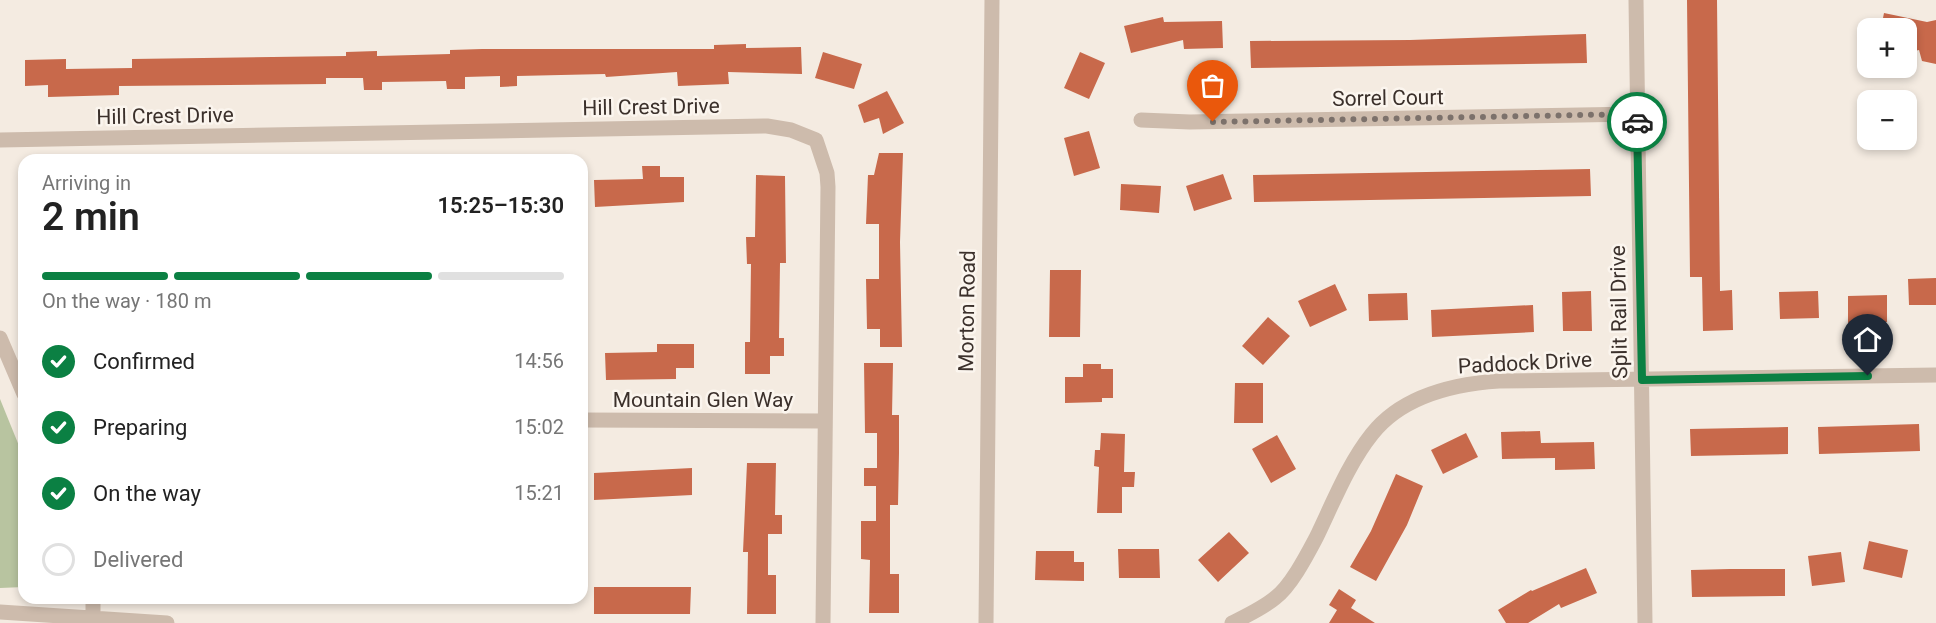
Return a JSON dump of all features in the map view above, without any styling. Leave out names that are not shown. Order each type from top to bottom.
[{"type":"street","name":"Morton Road","points":[[986,623],[992,0]]},
{"type":"street","name":"Split Rail Drive","points":[[1636,0],[1645,623]]},
{"type":"street","name":"Sorrel Court","points":[[1140,120],[1190,122],[1636,114]]},
{"type":"street","name":"Hill Crest Drive","points":[[0,140],[767,126],[791,130],[816,141],[827,173],[823,623]]},
{"type":"street","points":[[0,338],[18,378]]},
{"type":"street","name":"Paddock Drive","points":[[1232,623],[1277,597],[1308,552],[1344,481],[1372,433],[1395,413],[1413,402],[1451,387],[1470,383],[1936,375]]},
{"type":"street","name":"Mountain Glen Way","points":[[588,420],[825,421]]},
{"type":"street","points":[[93,604],[93,620]]},
{"type":"street","points":[[0,612],[93,620],[167,623]]},
{"type":"green space","points":[[0,399],[18,443],[18,587],[0,588]]},
{"type":"building","points":[[1687,0],[1717,0],[1720,291],[1732,290],[1733,330],[1703,331],[1702,277],[1690,277]]},
{"type":"building","points":[[1884,13],[1908,18],[1883,18]]},
{"type":"building","points":[[1163,17],[1164,22],[1222,21],[1223,48],[1184,49],[1183,40],[1131,53],[1124,26]]},
{"type":"building","points":[[1917,20],[1927,22],[1936,20],[1936,64],[1922,61],[1919,50],[1917,50]]},
{"type":"building","points":[[1586,34],[1587,63],[1251,68],[1250,41],[1410,40]]},
{"type":"building","points":[[746,44],[746,48],[801,47],[802,74],[728,72],[729,84],[678,86],[677,72],[606,77],[605,74],[517,76],[517,86],[500,87],[500,76],[465,77],[465,89],[447,89],[446,81],[382,82],[382,90],[364,90],[363,78],[326,78],[326,84],[119,86],[119,95],[48,97],[48,85],[25,86],[25,60],[66,59],[66,69],[132,68],[132,59],[346,56],[346,52],[377,51],[377,56],[450,54],[450,50],[482,49],[714,49],[714,45]]},
{"type":"building","points":[[823,52],[862,64],[854,89],[815,78]]},
{"type":"building","points":[[1080,52],[1105,63],[1089,99],[1064,88]]},
{"type":"building","points":[[887,91],[904,123],[883,134],[879,118],[864,123],[858,105]]},
{"type":"building","points":[[1089,131],[1100,168],[1074,176],[1064,138]]},
{"type":"building","points":[[879,153],[903,153],[900,242],[902,347],[880,347],[880,329],[867,329],[866,279],[879,279],[879,224],[866,224],[868,175],[874,175]]},
{"type":"building","points":[[642,166],[660,166],[660,177],[684,177],[684,202],[595,207],[594,180],[643,179]]},
{"type":"building","points":[[1590,169],[1591,196],[1254,202],[1253,175]]},
{"type":"building","points":[[1223,174],[1232,199],[1194,211],[1186,186]]},
{"type":"building","points":[[756,175],[785,176],[786,263],[780,263],[779,338],[784,338],[784,356],[770,356],[770,374],[745,374],[745,342],[750,342],[751,264],[747,264],[746,237],[755,237]]},
{"type":"building","points":[[1121,184],[1161,186],[1159,213],[1120,210]]},
{"type":"building","points":[[1050,270],[1081,270],[1080,337],[1049,337]]},
{"type":"building","points":[[1936,278],[1936,305],[1909,305],[1908,279]]},
{"type":"building","points":[[1335,284],[1347,310],[1310,327],[1298,301]]},
{"type":"building","points":[[1591,291],[1592,331],[1563,331],[1562,292]]},
{"type":"building","points":[[1818,291],[1819,318],[1780,319],[1779,292]]},
{"type":"building","points":[[1407,293],[1408,320],[1369,321],[1368,294]]},
{"type":"building","points":[[1887,295],[1887,322],[1848,323],[1848,296]]},
{"type":"building","points":[[1533,305],[1534,332],[1432,337],[1431,310]]},
{"type":"building","points":[[1268,317],[1290,336],[1263,365],[1242,346]]},
{"type":"building","points":[[657,344],[694,344],[694,368],[676,368],[676,379],[606,380],[605,353],[657,352]]},
{"type":"building","points":[[864,363],[893,363],[892,415],[899,415],[899,453],[898,505],[890,505],[890,574],[899,574],[899,613],[869,613],[870,560],[861,559],[861,521],[876,521],[876,486],[864,486],[864,468],[877,468],[877,433],[865,433]]},
{"type":"building","points":[[1083,364],[1101,364],[1101,369],[1113,369],[1113,398],[1102,398],[1102,402],[1065,403],[1065,377],[1083,377]]},
{"type":"building","points":[[1235,383],[1263,383],[1263,423],[1234,423]]},
{"type":"building","points":[[1919,424],[1920,451],[1819,454],[1818,427]]},
{"type":"building","points":[[1788,427],[1788,454],[1691,456],[1690,429]]},
{"type":"building","points":[[1540,431],[1541,443],[1594,442],[1595,469],[1555,470],[1555,458],[1502,459],[1501,432]]},
{"type":"building","points":[[1101,433],[1125,434],[1124,472],[1135,472],[1134,487],[1122,487],[1122,513],[1097,513],[1099,467],[1094,466],[1095,450],[1100,450]]},
{"type":"building","points":[[1466,433],[1478,457],[1443,474],[1431,450]]},
{"type":"building","points":[[1277,435],[1296,469],[1271,483],[1252,449]]},
{"type":"building","points":[[747,463],[776,463],[775,515],[782,515],[782,534],[768,534],[768,575],[776,575],[776,614],[747,614],[748,552],[743,552]]},
{"type":"building","points":[[692,468],[692,495],[594,500],[594,473]]},
{"type":"building","points":[[1396,474],[1423,486],[1407,525],[1376,581],[1350,567],[1371,531]]},
{"type":"building","points":[[1229,532],[1249,553],[1218,582],[1198,560]]},
{"type":"building","points":[[1869,541],[1908,550],[1902,578],[1863,569]]},
{"type":"building","points":[[1118,549],[1159,549],[1160,578],[1119,578]]},
{"type":"building","points":[[1036,551],[1074,551],[1074,562],[1084,562],[1084,581],[1035,580]]},
{"type":"building","points":[[1841,552],[1845,582],[1812,586],[1808,556]]},
{"type":"building","points":[[1586,568],[1597,593],[1561,608],[1559,604],[1528,623],[1506,623],[1498,610],[1531,590]]},
{"type":"building","points":[[1785,569],[1785,596],[1692,597],[1691,570]]},
{"type":"building","points":[[594,587],[691,587],[690,614],[594,614]]},
{"type":"building","points":[[1339,589],[1356,600],[1351,608],[1375,623],[1329,623],[1337,610],[1329,605]]},
{"type":"way so far","points":[[1213,122],[1636,114],[1637,122]]},
{"type":"route","points":[[1637,122],[1642,380],[1868,376]]}]
